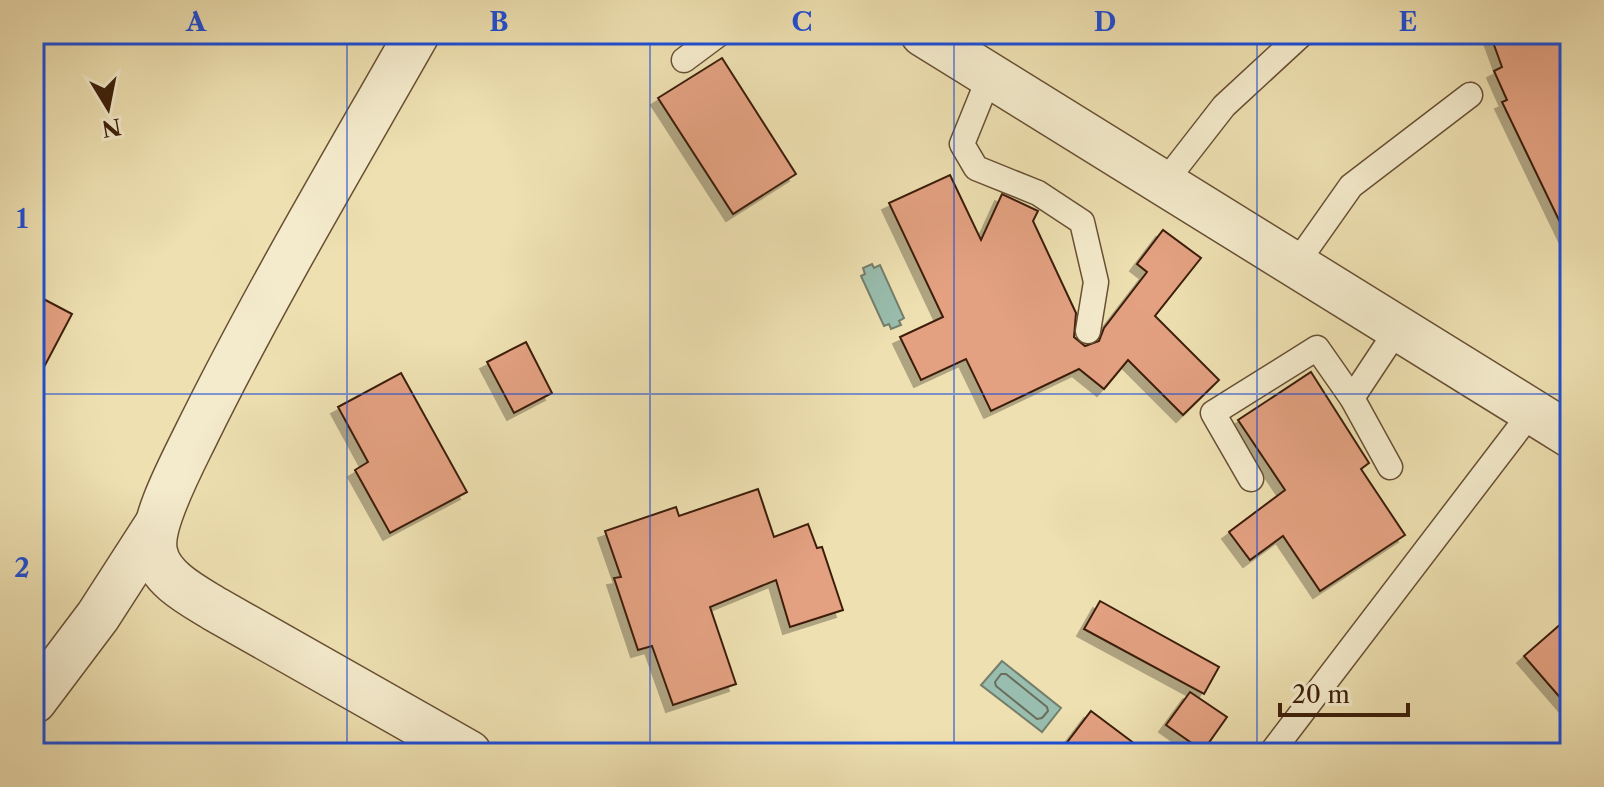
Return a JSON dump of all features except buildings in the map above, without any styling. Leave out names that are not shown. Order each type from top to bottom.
[{"type":"street","points":[[34,701],[98,616],[156,526],[181,466],[236,354],[417,34]]},
{"type":"street","points":[[923,34],[1570,435]]},
{"type":"street","points":[[156,526],[155,553],[164,570],[180,587],[469,753]]},
{"type":"lane","points":[[684,60],[719,34]]},
{"type":"lane","points":[[1164,183],[1224,106],[1302,34]]},
{"type":"lane","points":[[990,75],[962,144],[976,168],[1038,193],[1082,222],[1096,282],[1088,331]]},
{"type":"lane","points":[[1296,264],[1351,186],[1470,95]]},
{"type":"lane","points":[[1352,398],[1399,327]]},
{"type":"lane","points":[[1251,479],[1213,413],[1317,348],[1352,398],[1390,467]]},
{"type":"lane","points":[[1271,753],[1533,410]]},
{"type":"water","points":[[872,264],[874,268],[880,265],[904,318],[899,321],[901,325],[891,329],[889,324],[884,326],[861,276],[865,274],[863,268]]},
{"type":"water","points":[[1002,661],[1061,708],[1042,732],[981,685]]}]
